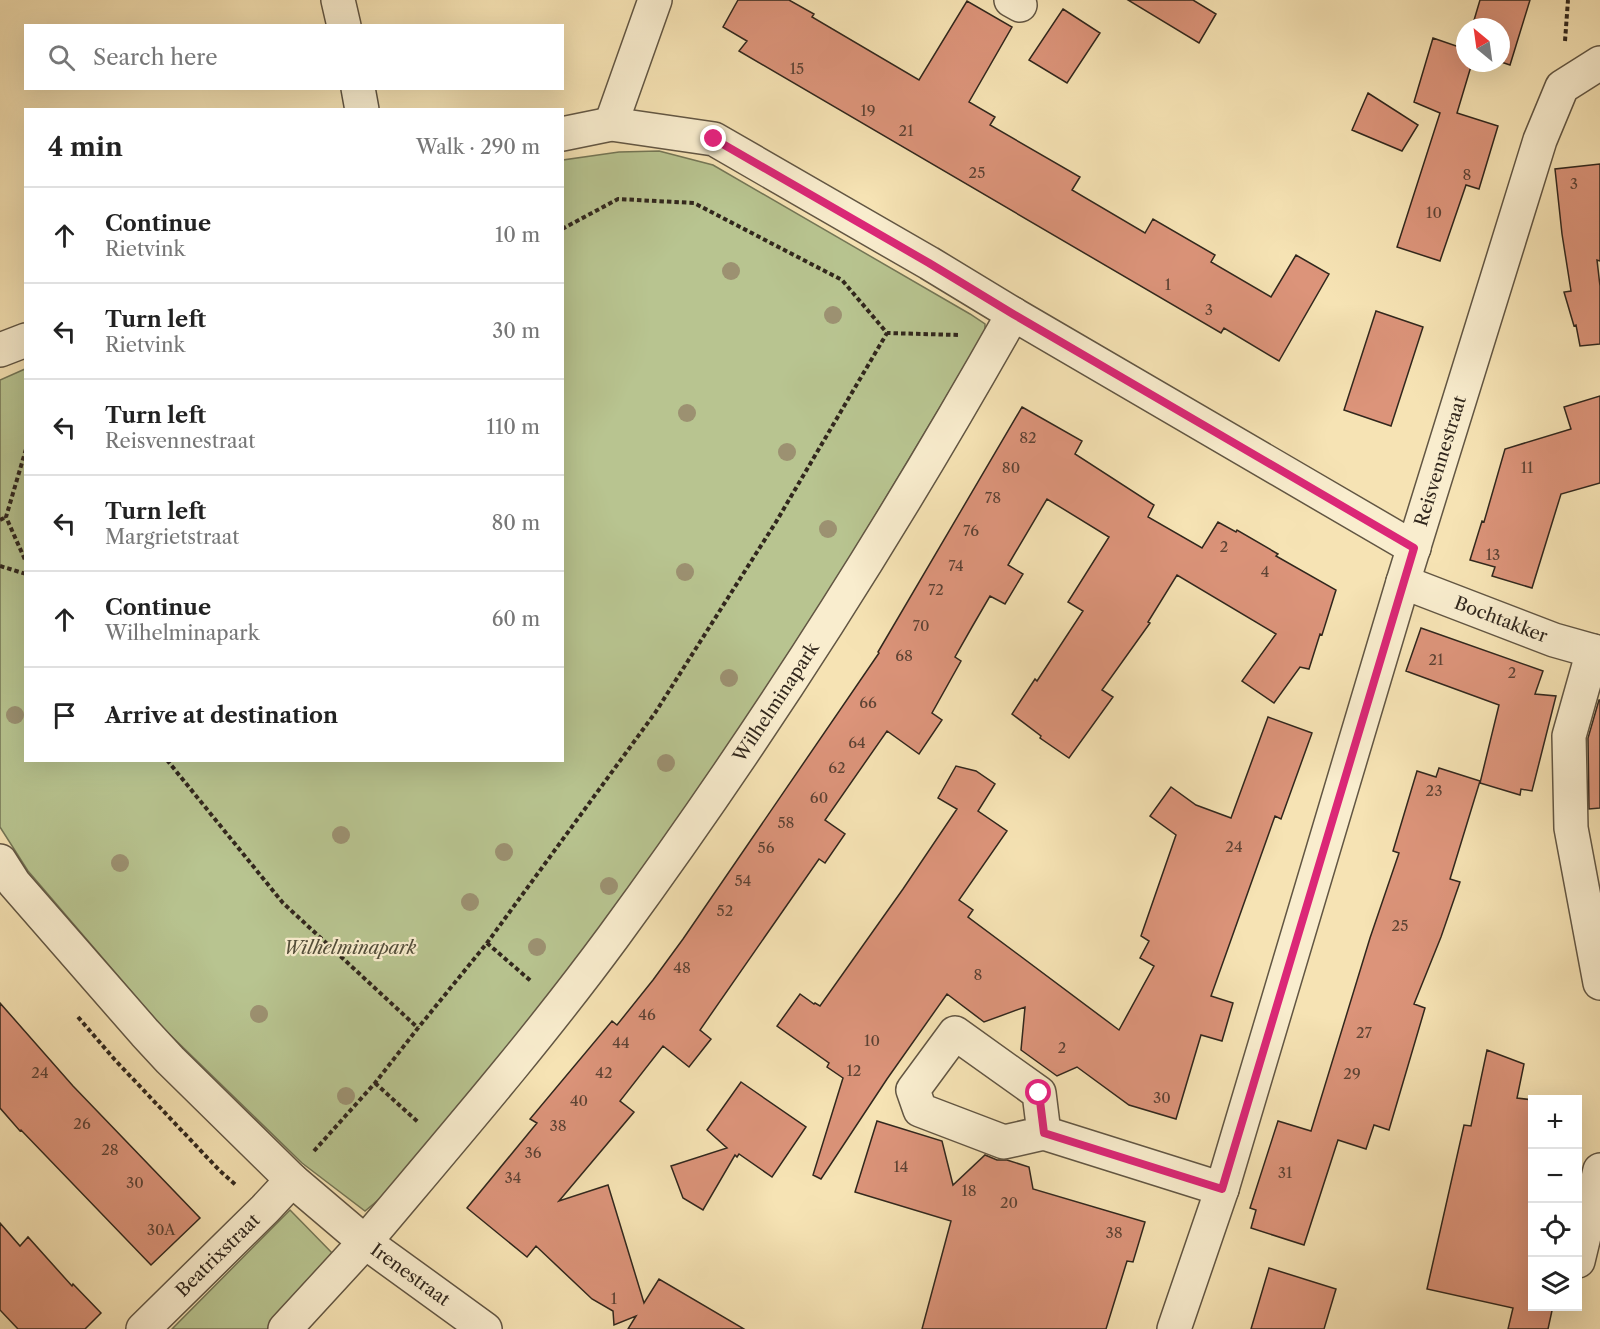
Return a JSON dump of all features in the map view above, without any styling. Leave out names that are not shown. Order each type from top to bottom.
[{"type":"street","points":[[338,0],[344,24]]},
{"type":"street","points":[[611,124],[655,0]]},
{"type":"street","name":"Reisvennestraat","points":[[1174,1329],[1222,1189],[1403,582],[1540,140],[1562,87],[1600,63]]},
{"type":"street","points":[[358,90],[362,108]]},
{"type":"street","points":[[564,134],[611,124],[714,139],[918,257],[1007,325],[1414,548]]},
{"type":"street","name":"Wilhelminapark","points":[[364,1242],[500,1083],[612,938],[719,787],[821,634],[915,483],[1007,325]]},
{"type":"street","points":[[0,350],[24,341]]},
{"type":"street","name":"Bochtakker","points":[[1403,582],[1554,640],[1596,652]]},
{"type":"street","points":[[1596,652],[1569,736],[1572,828],[1600,982]]},
{"type":"street","points":[[0,861],[14,883],[145,1033],[292,1180],[364,1242],[285,1329]]},
{"type":"street","points":[[1044,1133],[1222,1189]]},
{"type":"street","points":[[1579,1257],[1600,1170]]},
{"type":"street","name":"Beatrixstraat","points":[[143,1329],[292,1180]]},
{"type":"street","name":"Irenestraat","points":[[364,1242],[485,1329]]},
{"type":"path","points":[[564,228],[618,199],[694,203],[842,280],[887,333]]},
{"type":"path","points":[[887,333],[1007,325]]},
{"type":"path","points":[[292,1180],[300,1167],[375,1083],[487,944],[655,713],[776,522],[887,333]]},
{"type":"path","points":[[24,456],[6,517],[24,558]]},
{"type":"path","points":[[0,520],[6,517]]},
{"type":"path","points":[[0,566],[24,573]]},
{"type":"path","points":[[169,762],[284,903],[418,1028]]},
{"type":"path","points":[[487,944],[560,1006]]},
{"type":"path","points":[[375,1083],[446,1146]]},
{"type":"green space","name":"Wilhelminapark","points":[[659,151],[713,165],[970,314],[985,324],[985,332],[837,579],[724,752],[589,947],[526,1028],[383,1196],[365,1211],[302,1163],[161,1026],[28,871],[0,827],[0,380],[24,369],[24,762],[564,762],[564,160],[619,152]]},
{"type":"green space","points":[[290,1210],[336,1257],[267,1329],[172,1329]]},
{"type":"building","points":[[738,0],[789,0],[814,14],[812,17],[919,80],[967,1],[1012,27],[969,102],[995,117],[990,125],[1080,177],[1072,190],[1145,233],[1153,219],[1215,255],[1211,262],[1271,297],[1296,255],[1329,274],[1279,361],[1224,328],[1221,333],[739,51],[747,41],[723,27]]},
{"type":"building","points":[[1128,0],[1193,0],[1216,14],[1199,43]]},
{"type":"building","points":[[1480,0],[1530,0],[1510,65],[1510,18],[1475,18]]},
{"type":"building","points":[[1063,9],[1100,33],[1067,83],[1029,60]]},
{"type":"building","points":[[1433,38],[1456,46],[1456,72],[1469,72],[1457,113],[1498,126],[1479,189],[1466,185],[1440,261],[1397,247],[1440,113],[1414,102]]},
{"type":"building","points":[[1368,93],[1418,125],[1402,151],[1352,130]]},
{"type":"building","points":[[1600,164],[1600,261],[1597,260],[1600,286],[1600,344],[1580,346],[1576,325],[1574,326],[1564,292],[1571,291],[1555,169]]},
{"type":"building","points":[[1376,311],[1423,327],[1391,426],[1344,410]]},
{"type":"building","points":[[1600,396],[1600,483],[1561,494],[1532,588],[1492,576],[1495,567],[1470,560],[1482,521],[1484,522],[1505,449],[1571,429],[1564,407]]},
{"type":"building","points":[[1022,407],[1082,441],[1075,454],[1154,505],[1148,517],[1202,548],[1218,522],[1236,532],[1237,530],[1278,554],[1276,556],[1336,590],[1309,669],[1300,667],[1274,703],[1242,681],[1276,634],[1177,575],[1148,622],[1150,623],[1102,690],[1113,697],[1069,758],[1040,738],[1041,736],[1012,714],[1035,679],[1037,681],[1083,611],[1068,602],[1109,537],[1047,499],[1008,565],[1023,574],[1005,604],[990,596],[972,627],[955,657],[961,661],[932,713],[942,720],[919,754],[887,731],[825,820],[845,834],[825,863],[819,859],[700,1030],[711,1039],[689,1067],[663,1046],[620,1101],[634,1112],[559,1201],[608,1185],[644,1303],[659,1279],[744,1329],[628,1329],[636,1316],[614,1325],[613,1311],[592,1299],[536,1246],[527,1257],[467,1208],[537,1123],[530,1119],[612,1021],[617,1025],[683,939],[879,653]]},
{"type":"building","points":[[1421,628],[1543,671],[1535,694],[1556,696],[1532,791],[1521,789],[1520,795],[1480,783],[1499,705],[1406,671]]},
{"type":"building","points":[[1599,700],[1600,808],[1589,809],[1588,738]]},
{"type":"building","points":[[1268,717],[1312,733],[1281,819],[1275,816],[1211,996],[1233,1003],[1222,1041],[1201,1035],[1176,1119],[1129,1105],[1077,1067],[1057,1076],[1021,1050],[1025,1007],[984,1022],[947,994],[821,1179],[813,1175],[843,1078],[827,1067],[829,1063],[777,1026],[800,994],[820,1006],[903,889],[957,809],[938,798],[956,766],[976,771],[995,784],[978,811],[1007,831],[959,900],[973,910],[968,917],[1119,1030],[1154,966],[1140,958],[1149,941],[1141,936],[1176,835],[1150,816],[1171,787],[1196,805],[1231,818]]},
{"type":"building","points":[[1439,768],[1480,781],[1450,879],[1460,882],[1414,1004],[1425,1008],[1389,1130],[1374,1125],[1366,1149],[1338,1140],[1304,1245],[1251,1228],[1256,1210],[1250,1208],[1278,1121],[1311,1131],[1370,938],[1399,853],[1393,851],[1417,771],[1436,777]]},
{"type":"building","points":[[0,1003],[73,1086],[200,1218],[151,1265],[0,1108]]},
{"type":"building","points":[[1487,1050],[1524,1064],[1517,1098],[1528,1099],[1528,1311],[1552,1311],[1548,1329],[1508,1329],[1513,1308],[1427,1289],[1464,1125],[1471,1126]]},
{"type":"building","points":[[741,1082],[806,1127],[772,1177],[739,1154],[737,1157],[735,1155],[703,1210],[683,1198],[671,1166],[727,1148],[707,1130]]},
{"type":"building","points":[[877,1121],[942,1141],[953,1185],[985,1155],[1029,1167],[1033,1189],[1145,1222],[1133,1262],[1127,1261],[1106,1329],[922,1329],[951,1221],[855,1192]]},
{"type":"building","points":[[0,1223],[20,1246],[28,1237],[72,1286],[73,1284],[101,1313],[85,1329],[18,1329],[0,1310]]},
{"type":"building","points":[[1269,1268],[1336,1289],[1324,1329],[1251,1329]]},
{"type":"route","points":[[714,139],[1414,548],[1222,1189],[1044,1133],[1039,1093]]}]
